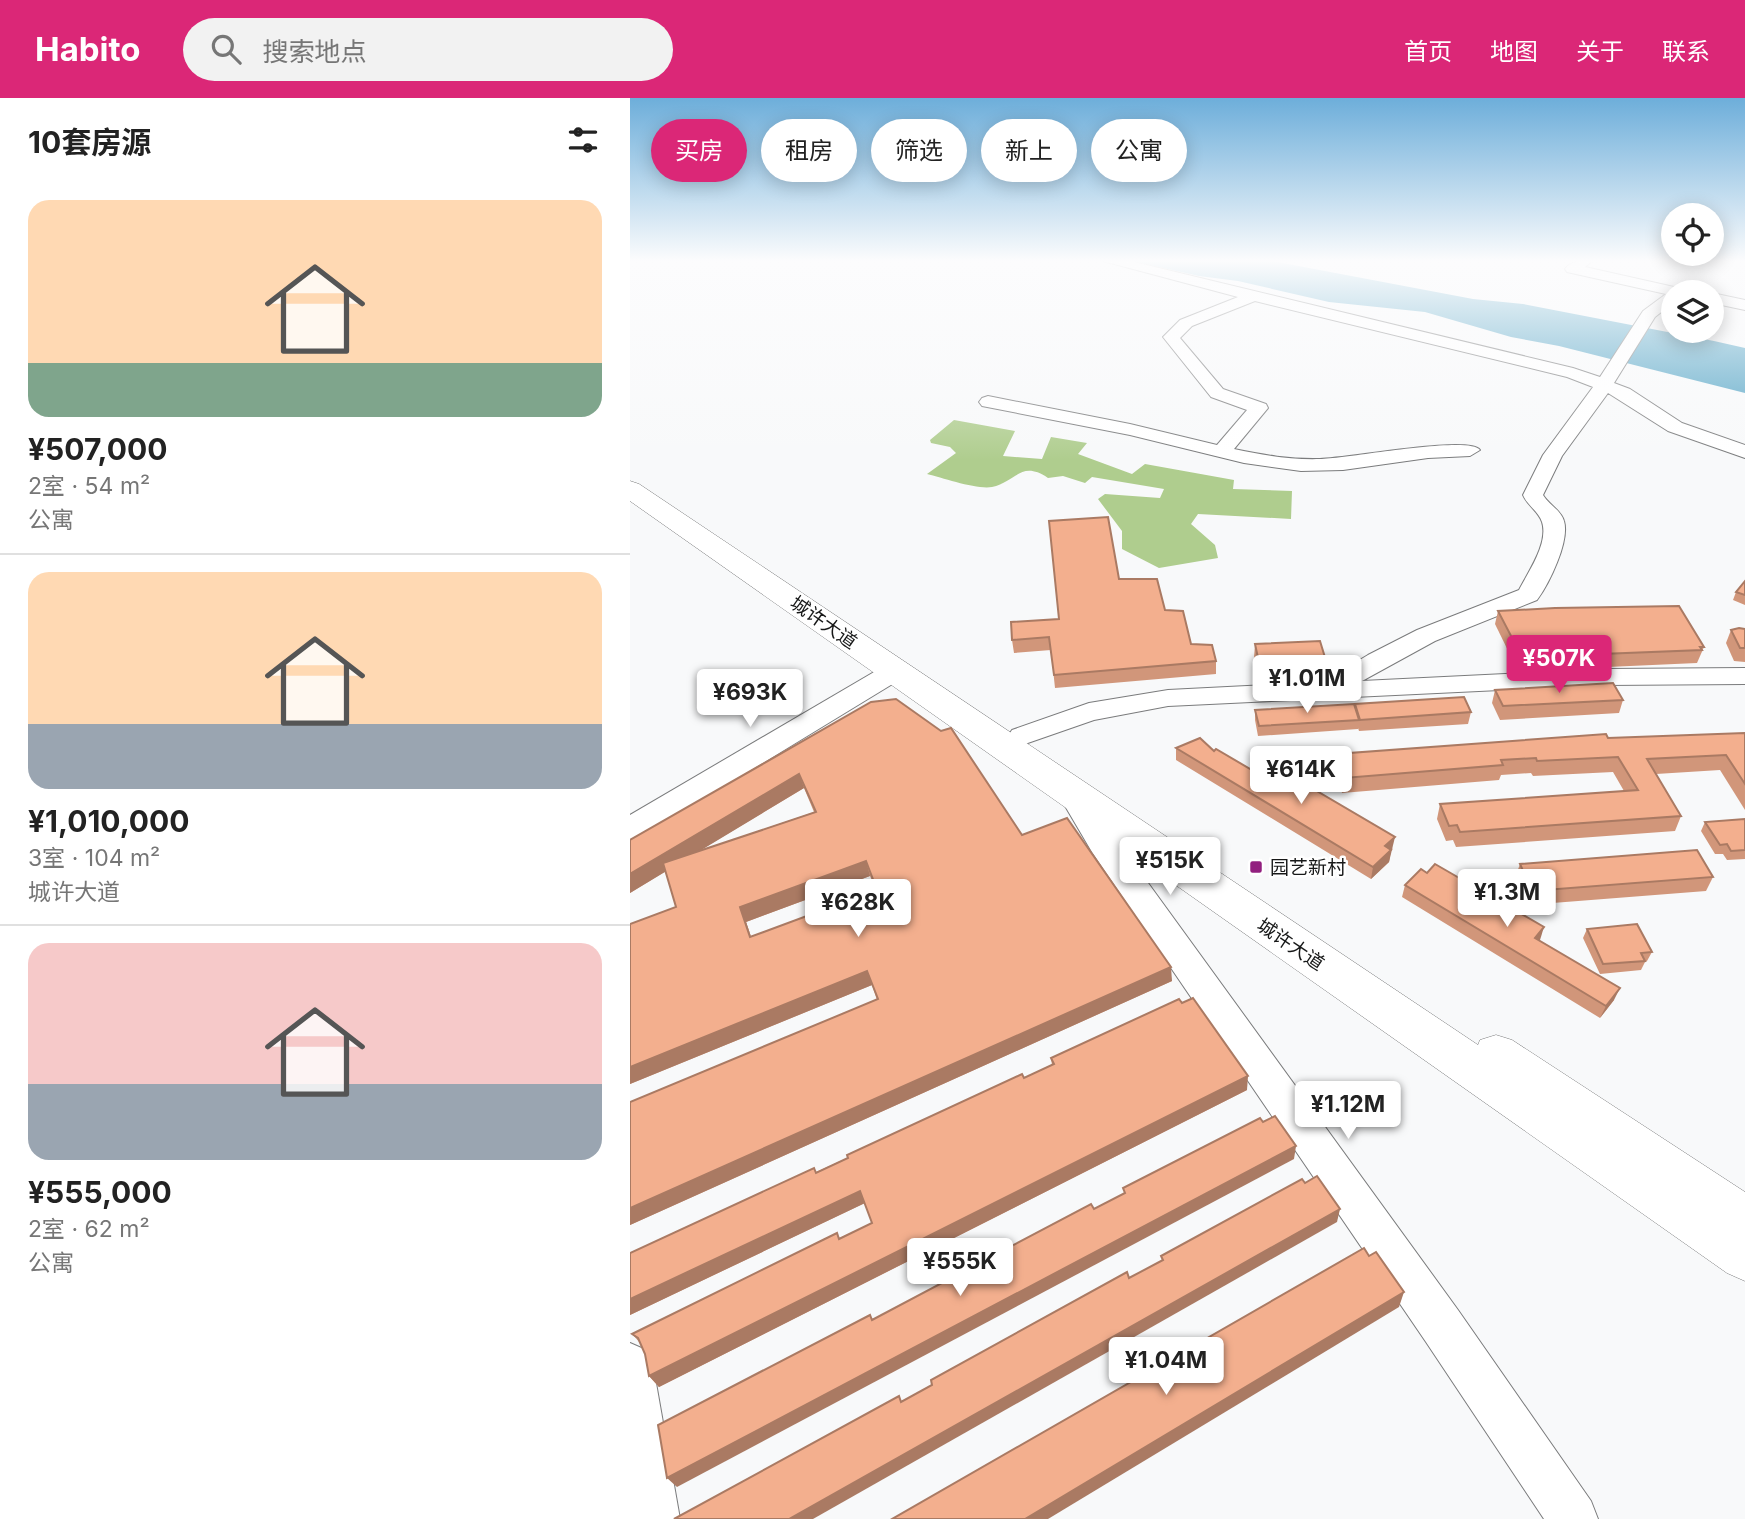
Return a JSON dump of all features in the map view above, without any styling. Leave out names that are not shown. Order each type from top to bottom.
[{"type":"main road","name":"城许大道","points":[[630,471],[1745,1221]]},
{"type":"main road","name":"城许大道","points":[[630,489],[1745,1255]]},
{"type":"street","points":[[1181,327],[1171,337],[1219,395],[1259,408],[1222,451]]},
{"type":"street","points":[[1383,327],[1573,373],[1609,377],[1623,393],[1675,428],[1745,452]]},
{"type":"street","points":[[1330,690],[1359,669],[1428,634],[1529,595],[1549,552],[1555,526],[1552,517],[1538,505],[1533,495],[1553,455],[1641,327]]},
{"type":"street","points":[[988,402],[1117,426],[1286,463],[1325,465],[1417,452],[1470,450]]},
{"type":"street","points":[[630,829],[895,671]]},
{"type":"street","points":[[1022,736],[1089,712],[1138,702],[1605,677],[1745,676]]},
{"type":"street","points":[[1073,794],[1103,844],[1442,1326],[1573,1519]]},
{"type":"street","points":[[630,1366],[655,1519]]},
{"type":"green space","points":[[954,420],[1015,431],[1003,456],[1042,459],[1051,437],[1087,443],[1078,454],[1132,474],[1145,464],[1234,480],[1233,489],[1292,491],[1291,519],[1198,514],[1191,524],[1215,545],[1218,558],[1159,568],[1122,549],[1122,531],[1098,499],[1105,494],[1160,498],[1164,489],[1092,477],[1085,483],[1063,476],[1048,478],[1031,471],[1025,471],[992,487],[970,485],[927,474],[956,453],[950,447],[931,443],[930,440]]},
{"type":"water","points":[[1478,327],[1643,327],[1661,331],[1661,343],[1723,343],[1745,348],[1745,393]]},
{"type":"building","points":[[1108,517],[1119,579],[1157,579],[1165,610],[1183,611],[1191,644],[1212,645],[1216,661],[1054,675],[1049,637],[1012,640],[1011,622],[1059,619],[1049,521]]},
{"type":"building","points":[[1745,581],[1745,595],[1736,592]]},
{"type":"building","points":[[1679,606],[1704,647],[1700,647],[1702,650],[1522,657],[1498,611],[1555,608]]},
{"type":"building","points":[[1745,629],[1745,648],[1740,648],[1731,630]]},
{"type":"building","points":[[1320,641],[1327,664],[1260,667],[1255,644]]},
{"type":"building","points":[[1613,683],[1623,700],[1503,706],[1495,690]]},
{"type":"building","points":[[1464,697],[1471,712],[1360,720],[1355,704]]},
{"type":"building","points":[[896,699],[941,731],[951,728],[1022,835],[1067,818],[1171,967],[630,1208],[630,1102],[878,999],[867,971],[630,1067],[630,924],[676,907],[663,863],[816,812],[799,774],[630,874],[630,840],[871,702]],"holes":[[[866,861],[877,890],[750,937],[740,907]]]},
{"type":"building","points":[[1354,704],[1359,720],[1259,726],[1255,710]]},
{"type":"building","points":[[1745,733],[1745,784],[1726,755],[1647,759],[1681,816],[1460,832],[1457,825],[1449,826],[1440,804],[1638,790],[1618,757],[1501,760],[1503,765],[1344,778],[1336,754],[1606,734],[1608,738]]},
{"type":"building","points":[[1200,738],[1214,751],[1216,749],[1286,790],[1298,780],[1395,837],[1385,846],[1391,850],[1373,867],[1176,748]]},
{"type":"building","points":[[1745,819],[1745,850],[1731,851],[1727,844],[1720,845],[1705,822]]},
{"type":"building","points":[[1697,850],[1713,877],[1532,891],[1520,864]]},
{"type":"building","points":[[1435,864],[1544,927],[1535,938],[1620,988],[1606,1006],[1405,885],[1421,869],[1427,873]]},
{"type":"building","points":[[1637,924],[1652,952],[1641,953],[1645,961],[1603,964],[1587,929]]},
{"type":"building","points":[[1193,998],[1248,1076],[649,1376],[645,1354],[638,1338],[632,1334],[837,1233],[839,1239],[872,1223],[860,1191],[630,1299],[630,1253],[814,1168],[816,1173],[848,1158],[847,1155],[1022,1074],[1024,1078],[1054,1064],[1051,1058],[1179,999],[1182,1003]]},
{"type":"building","points":[[1275,1116],[1296,1146],[667,1478],[658,1425],[870,1315],[872,1320],[1091,1204],[1094,1209],[1125,1193],[1123,1188],[1260,1118],[1263,1122]]},
{"type":"building","points":[[1317,1176],[1340,1209],[789,1519],[674,1519],[899,1396],[901,1402],[932,1385],[931,1380],[1127,1272],[1129,1278],[1163,1260],[1161,1256],[1302,1179],[1305,1183]]},
{"type":"building","points":[[1364,1248],[1369,1256],[1376,1252],[1404,1292],[1025,1519],[892,1519]]},
{"type":"place","name":"园艺新村","points":[[1256,867]]}]
